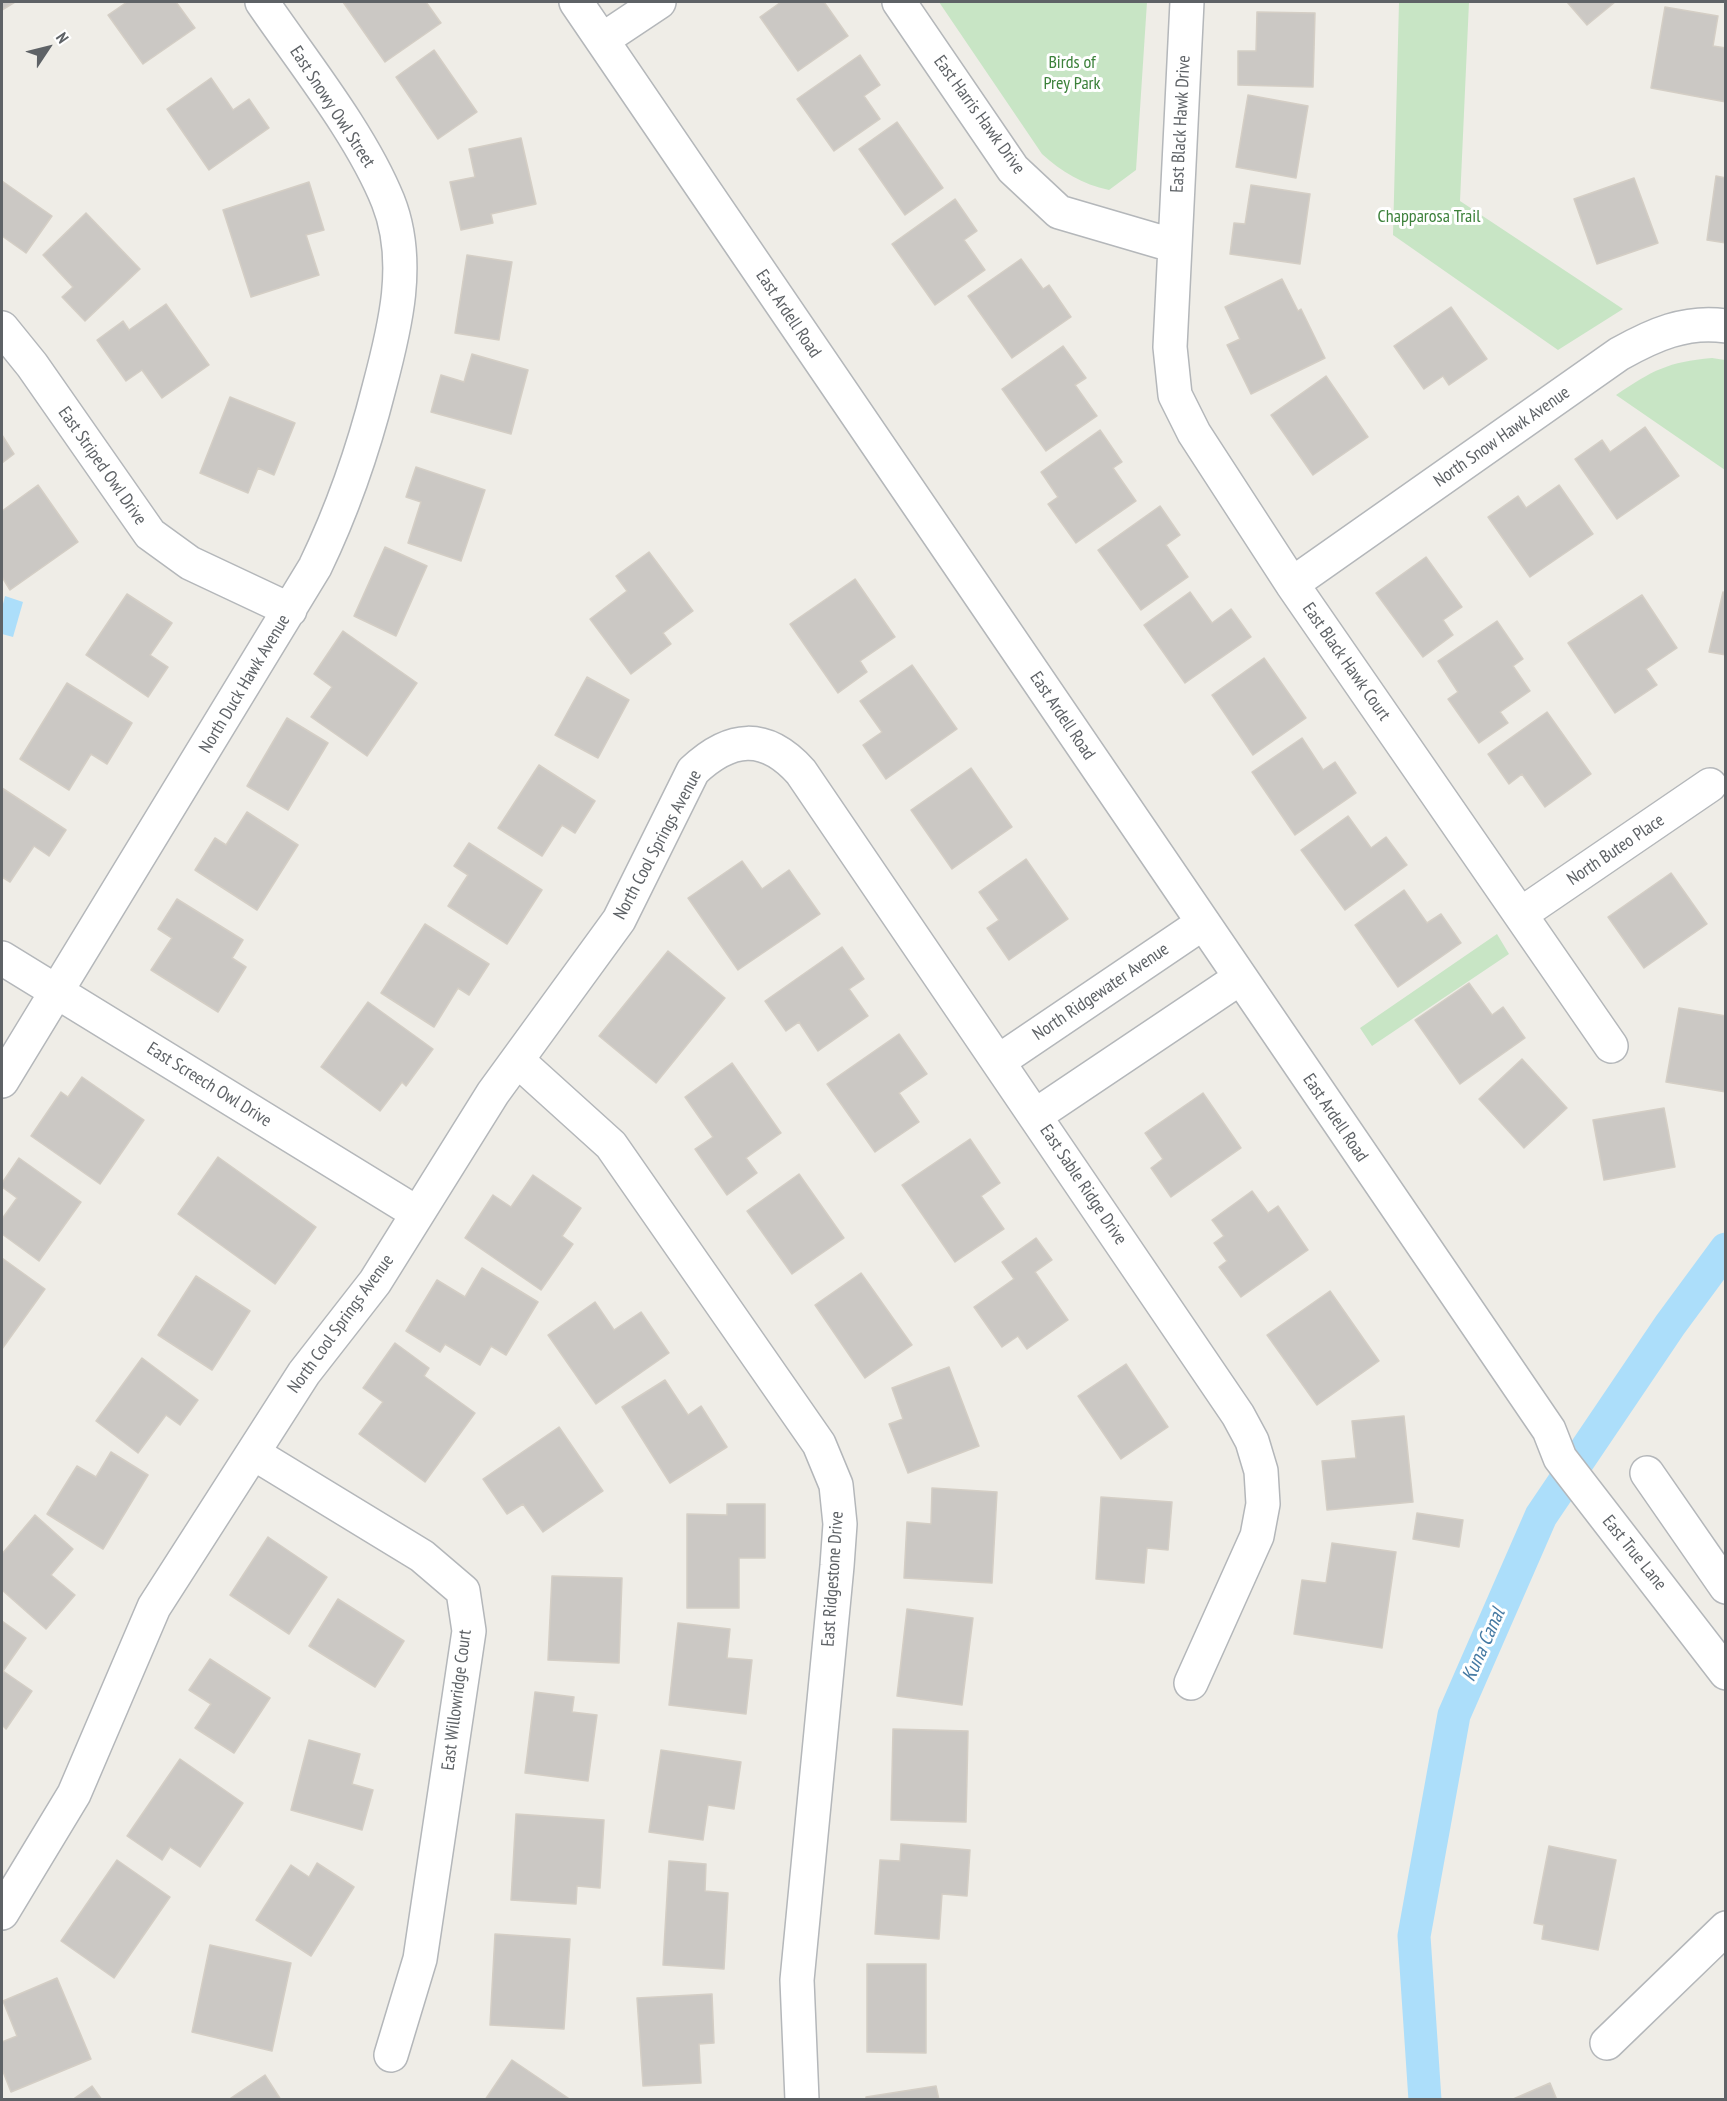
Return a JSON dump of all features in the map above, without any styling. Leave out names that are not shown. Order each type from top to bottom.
[{"type":"street","name":"East Snowy Owl Street","points":[[262,2],[367,156],[389,202],[400,252]]},
{"type":"street","name":"East Ardell Road","points":[[576,2],[1203,922],[1554,1444]]},
{"type":"street","points":[[602,40],[659,2]]},
{"type":"street","name":"East Harris Hawk Drive","points":[[899,2],[1013,169],[1059,212],[1175,246]]},
{"type":"street","name":"East Black Hawk Drive","points":[[1175,246],[1187,2]]},
{"type":"street","name":"East Black Hawk Court","points":[[1175,246],[1170,347],[1175,395],[1194,434],[1292,584],[1611,1046]]},
{"type":"street","name":"North Duck Hawk Avenue","points":[[2,1081],[290,610],[332,531],[364,448],[398,319],[400,252]]},
{"type":"street","name":"North Snow Hawk Avenue","points":[[1292,584],[1619,354],[1649,338],[1684,326],[1725,326]]},
{"type":"street","name":"East Striped Owl Drive","points":[[2,328],[32,365],[150,534],[190,563],[290,610]]},
{"type":"street","name":"North Cool Springs Avenue","points":[[2,1913],[74,1794],[154,1607],[304,1373],[375,1282],[493,1093],[619,920],[693,771],[712,752],[745,743]]},
{"type":"street","name":"East Sable Ridge Drive","points":[[745,743],[768,747],[789,759],[801,772],[1238,1414],[1252,1441],[1261,1471],[1263,1504],[1257,1536],[1191,1683]]},
{"type":"street","name":"North Buteo Place","points":[[1521,914],[1710,785]]},
{"type":"street","name":"North Ridgewater Avenue","points":[[999,1061],[1203,922]]},
{"type":"street","name":"East Screech Owl Drive","points":[[2,958],[417,1213]]},
{"type":"street","points":[[1036,1115],[1240,978]]},
{"type":"street","name":"East Ridgestone Drive","points":[[517,1060],[611,1144],[819,1444],[837,1485],[840,1524],[837,1566],[797,1980],[802,2100]]},
{"type":"street","name":"East True Lane","points":[[1554,1444],[1583,1489],[1654,1577],[1725,1673]]},
{"type":"street","name":"East Willowridge Court","points":[[253,1453],[422,1556],[463,1591],[469,1631],[422,1947],[391,2055]]},
{"type":"street","points":[[1647,1473],[1725,1587]]},
{"type":"street","points":[[1607,2043],[1725,1928]]},
{"type":"green space","name":"Birds of Prey Park","points":[[939,2],[1147,2],[1136,170],[1109,190],[1081,181],[1042,154]]},
{"type":"green space","name":"Chapparosa Trail","points":[[1399,2],[1469,2],[1460,201],[1623,309],[1558,350],[1393,235]]},
{"type":"green space","points":[[1712,358],[1725,360],[1725,470],[1616,395],[1640,379],[1661,369],[1684,362]]},
{"type":"green space","points":[[1497,934],[1509,954],[1372,1046],[1360,1028]]},
{"type":"water","points":[[5,596],[23,602],[13,637],[2,634],[2,608]]},
{"type":"building","points":[[2,2],[15,2],[2,10]]},
{"type":"building","points":[[127,2],[176,2],[195,28],[143,64],[108,15]]},
{"type":"building","points":[[343,2],[426,2],[441,23],[385,62]]},
{"type":"building","points":[[781,2],[824,2],[848,36],[798,71],[760,17]]},
{"type":"building","points":[[1567,2],[1615,2],[1587,25]]},
{"type":"building","points":[[1665,7],[1718,16],[1713,46],[1726,48],[1726,102],[1651,88]]},
{"type":"building","points":[[1257,12],[1315,13],[1313,87],[1238,85],[1238,51],[1256,51]]},
{"type":"building","points":[[434,50],[477,112],[438,139],[396,77]]},
{"type":"building","points":[[860,55],[880,85],[864,96],[880,119],[834,151],[797,99]]},
{"type":"building","points":[[211,78],[233,110],[249,99],[269,128],[209,170],[167,109]]},
{"type":"building","points":[[1248,95],[1308,106],[1296,178],[1236,167]]},
{"type":"building","points":[[897,122],[943,188],[905,215],[859,149]]},
{"type":"building","points":[[521,138],[536,204],[491,214],[493,223],[461,230],[450,182],[475,177],[469,149]]},
{"type":"building","points":[[1716,176],[1726,178],[1726,243],[1707,240]]},
{"type":"building","points":[[1634,178],[1658,243],[1597,264],[1574,199]]},
{"type":"building","points":[[2,181],[52,216],[26,253],[2,236]]},
{"type":"building","points":[[309,182],[324,230],[306,235],[319,275],[251,297],[223,210]]},
{"type":"building","points":[[1251,185],[1310,194],[1300,264],[1230,254],[1234,223],[1245,224]]},
{"type":"building","points":[[955,199],[977,231],[964,240],[985,270],[935,305],[892,244]]},
{"type":"building","points":[[86,213],[140,269],[85,321],[62,297],[73,287],[43,255]]},
{"type":"building","points":[[467,255],[512,262],[499,340],[455,333]]},
{"type":"building","points":[[1021,259],[1043,289],[1049,285],[1071,317],[1012,358],[968,296]]},
{"type":"building","points":[[1282,279],[1298,311],[1301,309],[1325,358],[1251,394],[1227,345],[1240,339],[1225,307]]},
{"type":"building","points":[[166,304],[209,365],[162,398],[142,370],[126,381],[97,340],[123,321],[129,330]]},
{"type":"building","points":[[1451,307],[1487,359],[1449,385],[1443,376],[1424,389],[1394,346]]},
{"type":"building","points":[[1063,346],[1086,378],[1075,385],[1097,416],[1046,451],[1002,389]]},
{"type":"building","points":[[472,354],[528,370],[511,434],[431,412],[441,375],[464,382]]},
{"type":"building","points":[[1326,376],[1368,437],[1313,475],[1271,415]]},
{"type":"building","points":[[230,397],[295,423],[274,475],[258,468],[248,493],[200,473]]},
{"type":"building","points":[[1645,427],[1679,476],[1617,519],[1575,459],[1602,440],[1610,452]]},
{"type":"building","points":[[1100,430],[1122,462],[1113,468],[1136,501],[1076,543],[1048,504],[1058,497],[1041,472]]},
{"type":"building","points":[[2,435],[14,454],[2,463]]},
{"type":"building","points":[[416,467],[485,490],[461,561],[408,543],[421,502],[406,497]]},
{"type":"building","points":[[38,485],[78,542],[10,590],[2,577],[2,511]]},
{"type":"building","points":[[1559,485],[1593,534],[1530,577],[1488,517],[1518,496],[1526,508]]},
{"type":"building","points":[[1160,506],[1180,535],[1166,545],[1188,577],[1141,610],[1098,550]]},
{"type":"building","points":[[385,547],[427,566],[396,636],[354,616]]},
{"type":"building","points":[[649,552],[693,611],[663,633],[671,644],[631,674],[590,619],[627,591],[616,576]]},
{"type":"building","points":[[1426,557],[1462,607],[1443,620],[1453,635],[1423,657],[1376,593]]},
{"type":"building","points":[[855,579],[895,637],[860,661],[867,672],[838,693],[790,624]]},
{"type":"building","points":[[1190,592],[1212,623],[1231,609],[1251,637],[1185,683],[1144,625]]},
{"type":"building","points":[[1723,592],[1726,593],[1726,655],[1709,652]]},
{"type":"building","points":[[127,594],[172,623],[150,655],[168,667],[148,697],[86,655]]},
{"type":"building","points":[[1642,595],[1677,648],[1646,669],[1657,685],[1615,713],[1568,643]]},
{"type":"building","points":[[1497,621],[1523,659],[1513,666],[1530,691],[1500,712],[1508,723],[1479,743],[1448,699],[1458,692],[1438,661]]},
{"type":"building","points":[[343,631],[417,683],[367,756],[311,717],[332,687],[314,674]]},
{"type":"building","points":[[1264,658],[1306,718],[1253,755],[1212,695]]},
{"type":"building","points":[[912,665],[957,729],[886,779],[863,745],[882,732],[860,701]]},
{"type":"building","points":[[587,677],[629,700],[598,758],[555,735]]},
{"type":"building","points":[[67,683],[132,723],[107,764],[91,754],[69,790],[20,759]]},
{"type":"building","points":[[1547,712],[1591,774],[1545,807],[1522,774],[1509,784],[1488,754]]},
{"type":"building","points":[[287,718],[328,743],[288,810],[247,786]]},
{"type":"building","points":[[1302,738],[1323,770],[1335,762],[1356,793],[1295,835],[1252,772]]},
{"type":"building","points":[[539,765],[595,801],[575,833],[562,825],[542,856],[498,828]]},
{"type":"building","points":[[971,768],[1012,827],[952,869],[911,810]]},
{"type":"building","points":[[2,788],[66,830],[49,856],[34,846],[10,882],[2,877]]},
{"type":"building","points":[[247,812],[298,845],[257,910],[195,870],[215,838],[226,845]]},
{"type":"building","points":[[1348,816],[1371,848],[1386,837],[1407,865],[1345,910],[1301,850]]},
{"type":"building","points":[[469,843],[542,890],[507,944],[448,906],[468,875],[454,866]]},
{"type":"building","points":[[1026,859],[1068,919],[1009,960],[987,928],[999,920],[979,892]]},
{"type":"building","points":[[742,861],[762,889],[789,870],[820,914],[738,970],[688,898]]},
{"type":"building","points":[[1671,873],[1707,924],[1644,968],[1608,917]]},
{"type":"building","points":[[1404,890],[1427,923],[1441,914],[1461,943],[1398,987],[1355,925]]},
{"type":"building","points":[[177,899],[243,940],[232,958],[246,967],[218,1012],[151,970],[172,938],[158,929]]},
{"type":"building","points":[[425,924],[489,964],[469,995],[458,988],[434,1027],[381,993]]},
{"type":"building","points":[[842,947],[864,979],[849,989],[868,1016],[818,1051],[799,1022],[786,1031],[765,1001]]},
{"type":"building","points":[[668,951],[725,998],[656,1083],[599,1036]]},
{"type":"building","points":[[1469,983],[1492,1015],[1503,1007],[1525,1038],[1460,1084],[1415,1020]]},
{"type":"building","points":[[368,1002],[433,1049],[406,1086],[402,1082],[380,1111],[321,1067]]},
{"type":"building","points":[[1679,1008],[1726,1016],[1726,1092],[1666,1082]]},
{"type":"building","points":[[899,1034],[927,1074],[899,1093],[919,1122],[875,1152],[827,1084]]},
{"type":"building","points":[[1522,1059],[1567,1108],[1524,1148],[1479,1099]]},
{"type":"building","points":[[732,1063],[781,1133],[746,1158],[757,1173],[727,1195],[695,1149],[713,1137],[685,1097]]},
{"type":"building","points":[[82,1077],[144,1120],[100,1184],[31,1136],[61,1092],[68,1097]]},
{"type":"building","points":[[1203,1093],[1241,1148],[1171,1197],[1151,1168],[1163,1159],[1145,1133]]},
{"type":"building","points":[[1664,1108],[1675,1167],[1604,1180],[1593,1120]]},
{"type":"building","points":[[970,1139],[1000,1183],[981,1196],[1004,1229],[955,1262],[902,1185]]},
{"type":"building","points":[[218,1157],[316,1227],[275,1284],[178,1214]]},
{"type":"building","points":[[19,1158],[81,1202],[39,1261],[2,1234],[2,1219],[17,1198],[2,1187],[2,1183]]},
{"type":"building","points":[[799,1174],[844,1238],[792,1274],[747,1211]]},
{"type":"building","points":[[533,1175],[581,1208],[562,1236],[573,1244],[541,1290],[465,1238],[493,1195],[511,1207]]},
{"type":"building","points":[[1252,1191],[1268,1213],[1278,1206],[1308,1250],[1241,1297],[1219,1267],[1227,1261],[1214,1243],[1224,1236],[1212,1220]]},
{"type":"building","points":[[1036,1238],[1052,1260],[1035,1272],[1068,1320],[1027,1349],[1018,1336],[1002,1347],[974,1307],[1014,1279],[1002,1262]]},
{"type":"building","points":[[2,1258],[45,1289],[2,1349]]},
{"type":"building","points":[[482,1268],[538,1302],[506,1355],[491,1346],[480,1365],[445,1344],[440,1352],[406,1331],[437,1280],[465,1297]]},
{"type":"building","points":[[861,1273],[912,1345],[865,1378],[815,1305]]},
{"type":"building","points":[[196,1276],[250,1311],[212,1370],[158,1335]]},
{"type":"building","points":[[1330,1291],[1379,1361],[1317,1405],[1267,1335]]},
{"type":"building","points":[[595,1302],[614,1330],[641,1312],[669,1353],[596,1404],[548,1335]]},
{"type":"building","points":[[395,1343],[429,1368],[424,1376],[475,1413],[425,1482],[359,1434],[383,1402],[363,1388]]},
{"type":"building","points":[[142,1358],[198,1400],[180,1425],[166,1415],[138,1453],[96,1421]]},
{"type":"building","points":[[1126,1364],[1168,1427],[1121,1459],[1078,1396]]},
{"type":"building","points":[[949,1367],[979,1446],[908,1473],[889,1424],[903,1419],[892,1388]]},
{"type":"building","points":[[665,1380],[688,1415],[701,1406],[727,1447],[670,1483],[622,1407]]},
{"type":"building","points":[[1404,1416],[1413,1502],[1327,1510],[1322,1461],[1356,1458],[1352,1421]]},
{"type":"building","points":[[559,1427],[603,1491],[543,1532],[523,1504],[507,1514],[483,1479]]},
{"type":"building","points":[[111,1452],[148,1475],[103,1549],[47,1514],[77,1466],[96,1477]]},
{"type":"building","points":[[932,1488],[997,1492],[992,1583],[904,1578],[907,1522],[931,1524]]},
{"type":"building","points":[[1101,1497],[1172,1502],[1168,1550],[1147,1548],[1144,1583],[1096,1579]]},
{"type":"building","points":[[727,1504],[765,1504],[765,1558],[739,1558],[739,1608],[687,1608],[687,1514],[727,1515]]},
{"type":"building","points":[[1417,1513],[1463,1520],[1459,1547],[1413,1539]]},
{"type":"building","points":[[35,1515],[73,1549],[51,1575],[75,1595],[46,1629],[2,1590],[2,1554]]},
{"type":"building","points":[[268,1537],[327,1577],[289,1634],[230,1595]]},
{"type":"building","points":[[1332,1543],[1396,1552],[1382,1648],[1294,1634],[1302,1580],[1326,1583]]},
{"type":"building","points":[[552,1576],[622,1578],[619,1663],[548,1660]]},
{"type":"building","points":[[338,1599],[404,1641],[375,1687],[309,1646]]},
{"type":"building","points":[[907,1609],[973,1618],[962,1705],[897,1696]]},
{"type":"building","points":[[2,1621],[26,1638],[3,1671],[32,1691],[6,1729],[2,1725]]},
{"type":"building","points":[[678,1623],[730,1629],[727,1658],[752,1660],[746,1714],[669,1705]]},
{"type":"building","points":[[210,1659],[270,1698],[234,1753],[195,1728],[211,1704],[189,1690]]},
{"type":"building","points":[[535,1692],[574,1697],[572,1712],[597,1715],[588,1781],[525,1773]]},
{"type":"building","points":[[893,1729],[968,1731],[966,1822],[891,1820]]},
{"type":"building","points":[[309,1740],[360,1754],[352,1784],[373,1790],[362,1830],[291,1810]]},
{"type":"building","points":[[661,1750],[741,1762],[734,1809],[708,1805],[703,1840],[649,1832]]},
{"type":"building","points":[[180,1759],[243,1803],[200,1867],[170,1847],[162,1860],[127,1836]]},
{"type":"building","points":[[516,1814],[604,1820],[600,1888],[577,1886],[576,1904],[511,1900]]},
{"type":"building","points":[[901,1844],[970,1850],[967,1896],[942,1894],[939,1939],[875,1934],[880,1860],[900,1861]]},
{"type":"building","points":[[1549,1846],[1616,1860],[1598,1950],[1542,1939],[1544,1925],[1534,1923]]},
{"type":"building","points":[[117,1860],[170,1897],[114,1978],[61,1941]]},
{"type":"building","points":[[669,1861],[706,1864],[705,1891],[728,1893],[724,1969],[663,1965]]},
{"type":"building","points":[[317,1863],[354,1887],[311,1956],[256,1920],[291,1865],[309,1877]]},
{"type":"building","points":[[495,1934],[570,1939],[564,2029],[490,2025]]},
{"type":"building","points":[[210,1945],[291,1963],[272,2051],[192,2032]]},
{"type":"building","points":[[867,1964],[926,1964],[926,2053],[867,2052]]},
{"type":"building","points":[[57,1978],[91,2059],[11,2092],[2,2069],[2,2042],[17,2036],[3,2001]]},
{"type":"building","points":[[712,1994],[714,2043],[699,2044],[701,2083],[643,2086],[637,1998]]},
{"type":"building","points":[[512,2060],[571,2100],[485,2100]]},
{"type":"building","points":[[265,2075],[281,2100],[228,2100]]},
{"type":"building","points":[[1550,2083],[1557,2100],[1511,2100]]},
{"type":"building","points":[[92,2086],[102,2100],[72,2100]]},
{"type":"building","points":[[936,2086],[939,2100],[866,2100],[866,2097]]},
{"type":"waterway","name":"Kuna Canal","points":[[1425,2100],[1414,1936],[1454,1715],[1541,1516],[1670,1325],[1726,1249]]}]
